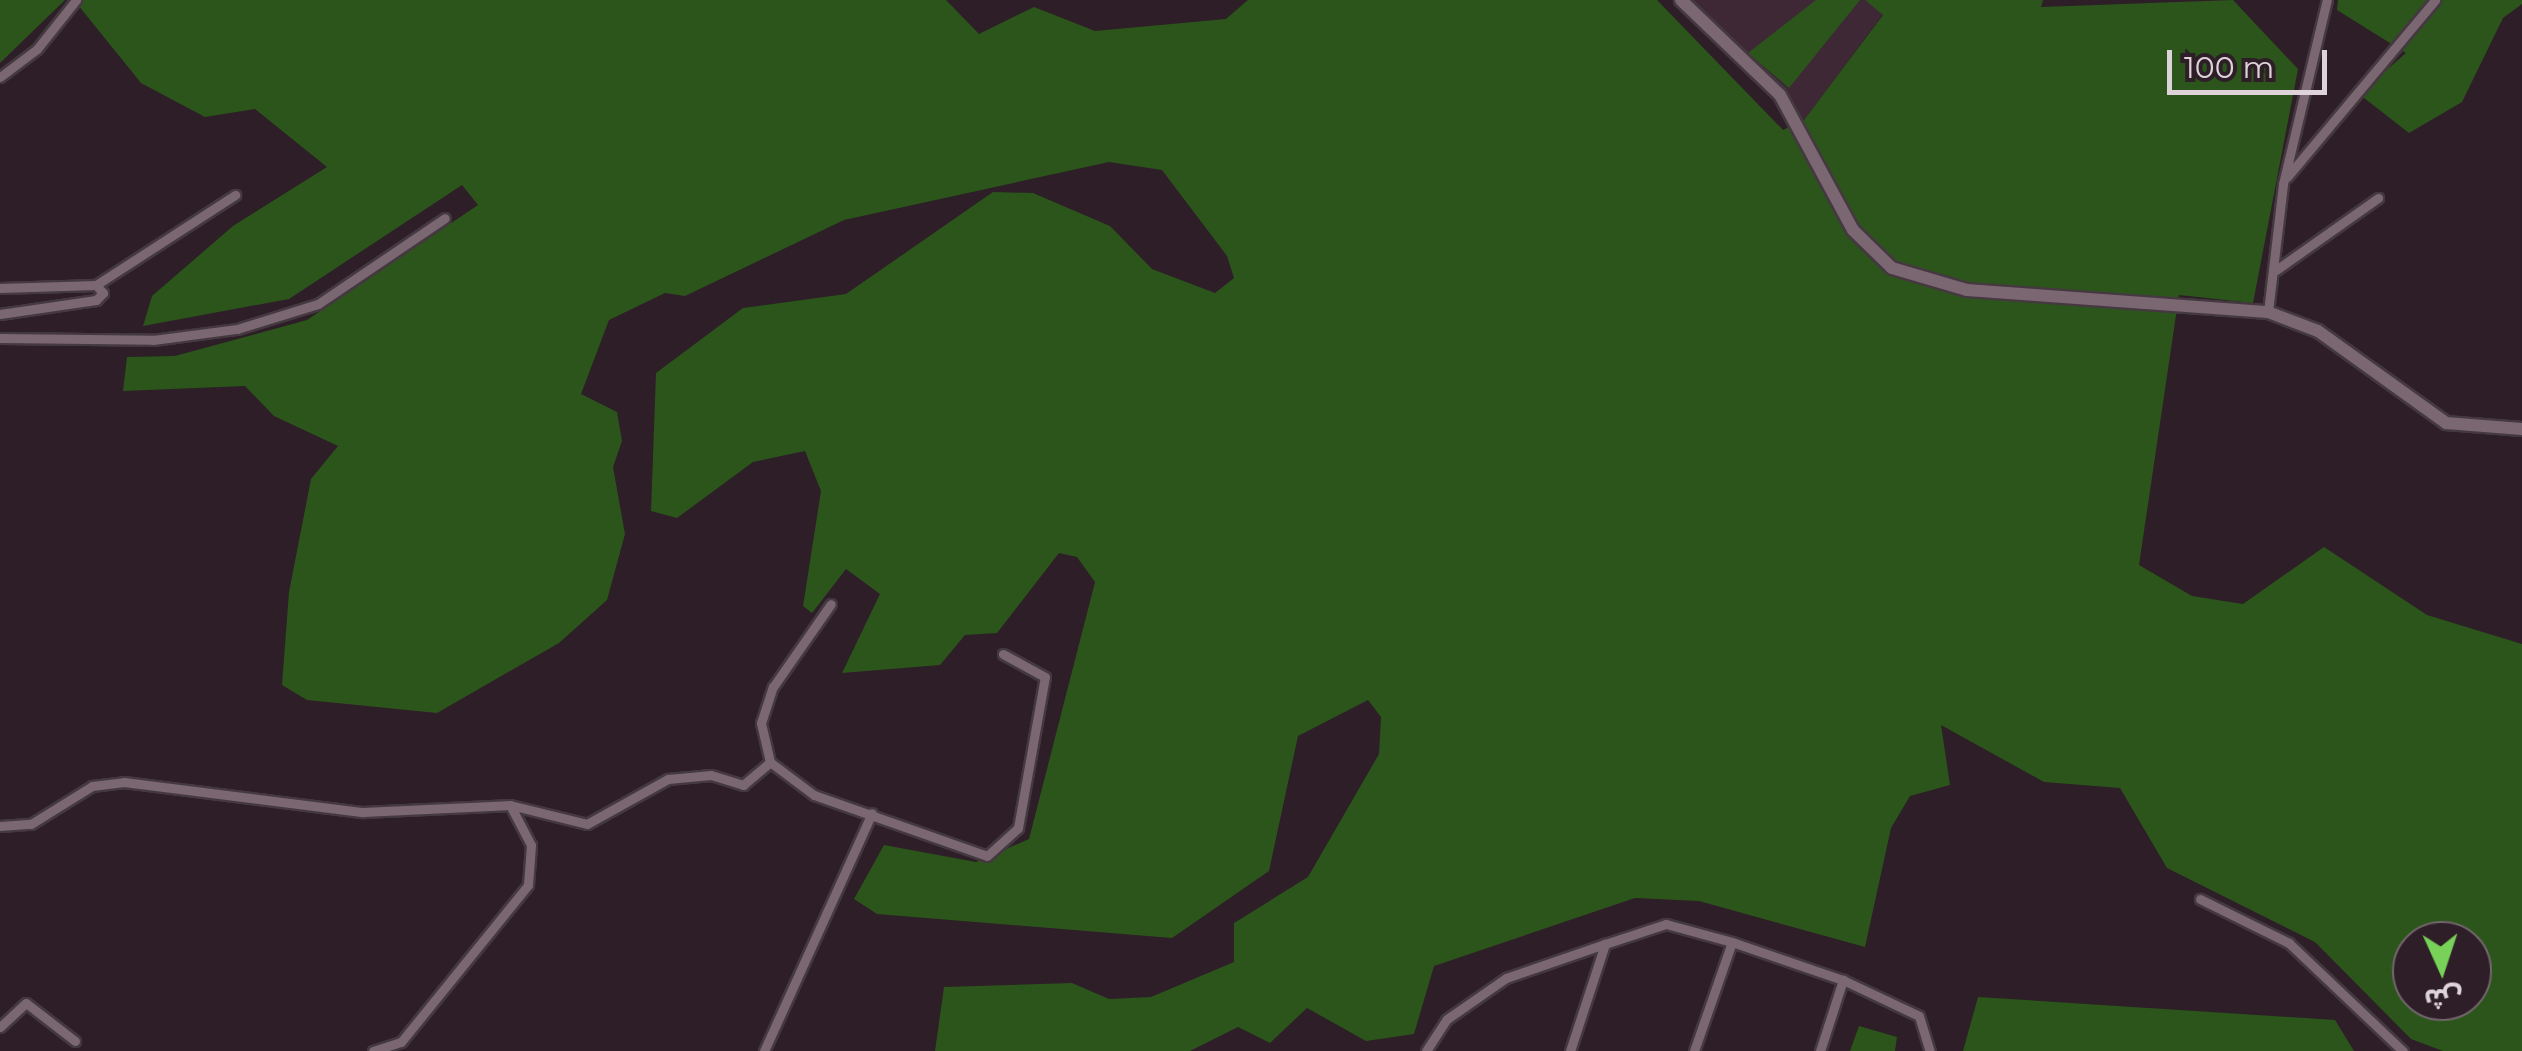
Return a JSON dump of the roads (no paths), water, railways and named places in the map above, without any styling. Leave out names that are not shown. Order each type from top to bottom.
[{"type":"street","points":[[0,77],[37,49],[76,0]]},
{"type":"street","points":[[1682,0],[1780,95],[1853,230],[1892,268],[1966,290],[2268,312],[2318,331],[2446,423],[2522,429]]},
{"type":"street","points":[[2268,312],[2276,270],[2283,184],[2327,0]]},
{"type":"street","points":[[2283,184],[2435,0]]},
{"type":"street","points":[[0,288],[96,285],[235,195]]},
{"type":"street","points":[[2276,270],[2378,198]]},
{"type":"street","points":[[0,338],[152,340],[237,329],[318,304],[445,218]]},
{"type":"street","points":[[0,314],[96,300],[103,293],[96,285]]},
{"type":"street","points":[[830,604],[774,687],[761,722],[770,762],[814,795],[872,813],[975,858],[1011,841],[1045,677],[1003,654]]},
{"type":"street","points":[[0,826],[31,824],[92,786],[124,782],[383,813],[510,805],[587,824],[682,775],[743,785],[770,762]]},
{"type":"street","points":[[373,1051],[400,1042],[528,885],[531,845],[510,805]]},
{"type":"street","points":[[764,1051],[872,813]]},
{"type":"street","points":[[2200,899],[2289,943],[2403,1051]]},
{"type":"street","points":[[1426,1051],[1446,1018],[1506,978],[1666,924],[1843,980],[1919,1016],[1930,1051]]},
{"type":"street","points":[[1694,1051],[1732,942]]},
{"type":"street","points":[[1570,1051],[1605,944]]},
{"type":"street","points":[[1820,1051],[1843,980]]},
{"type":"street","points":[[0,1027],[26,1003],[75,1041]]}]
